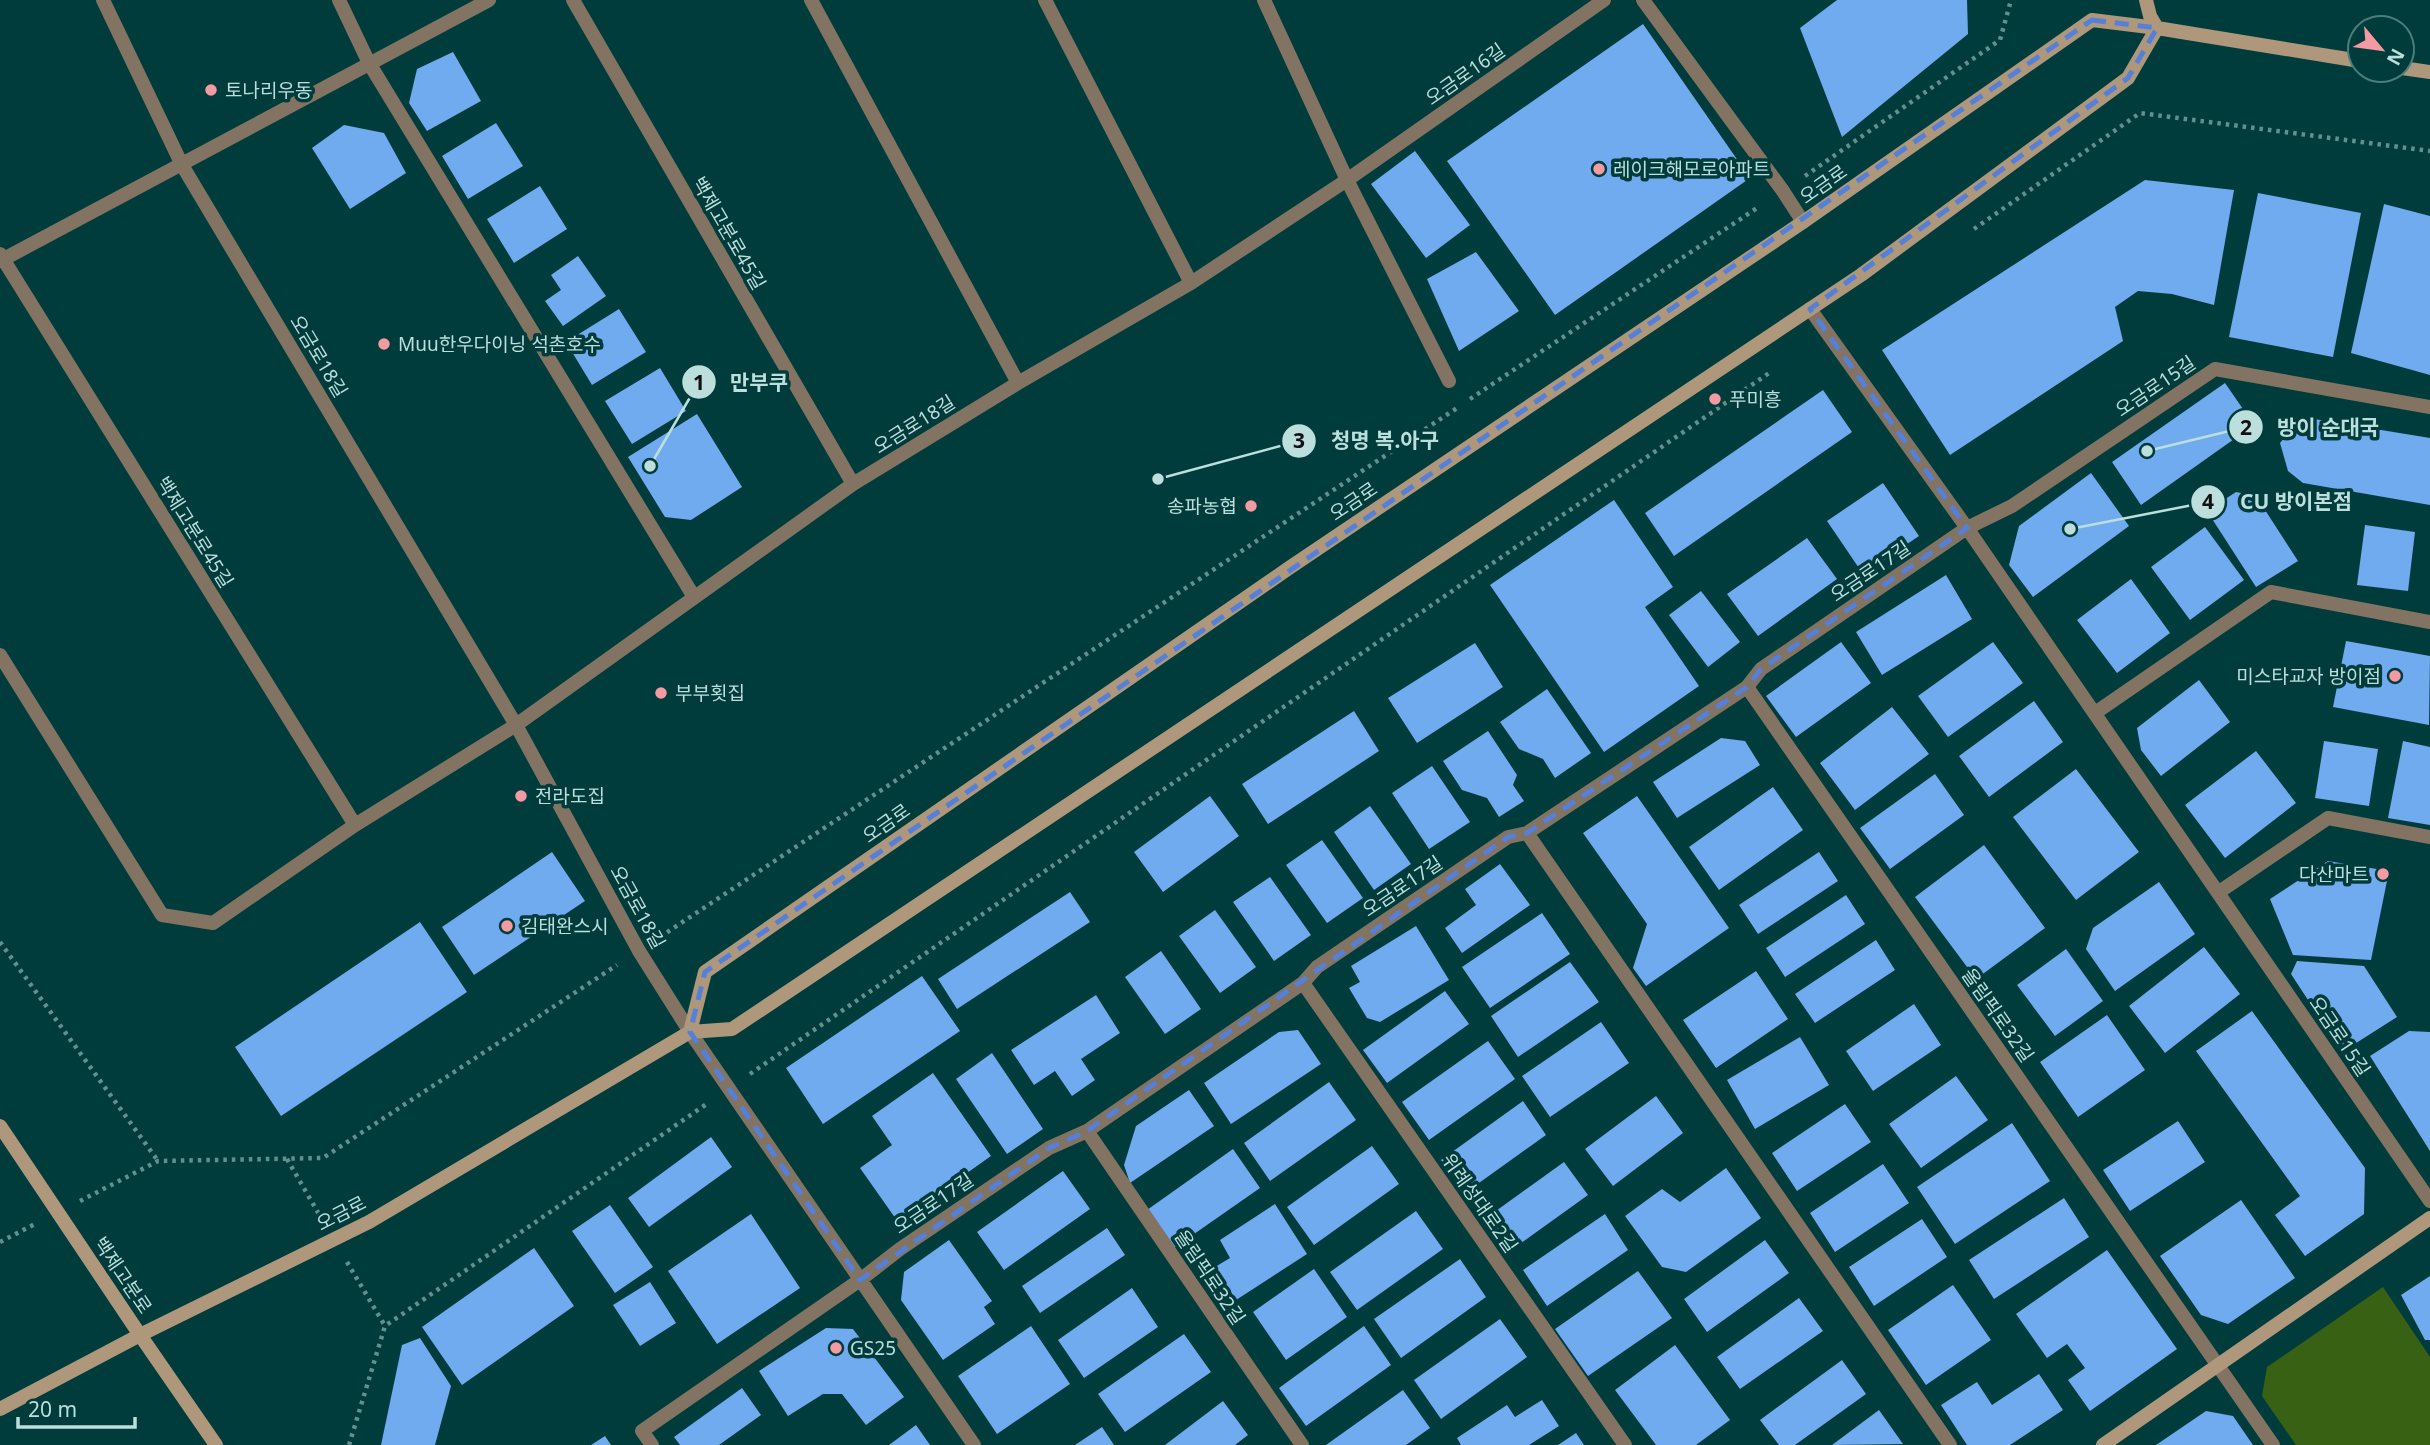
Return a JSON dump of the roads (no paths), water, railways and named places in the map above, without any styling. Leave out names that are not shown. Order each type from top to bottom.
[{"type":"main road","points":[[2146,0],[2150,16],[2157,28]]},
{"type":"main road","name":"오금로","points":[[690,1032],[705,972],[1312,553],[1803,222],[2092,20],[2346,59]]},
{"type":"main road","name":"오금로","points":[[0,1409],[140,1335],[369,1222],[690,1032],[732,1029],[1861,275],[2128,78],[2157,28]]},
{"type":"main road","name":"백제고분로","points":[[0,1126],[216,1445]]},
{"type":"main road","points":[[2103,1445],[2430,1217]]},
{"type":"street","name":"오금로18길","points":[[103,0],[182,165],[516,725],[639,951],[690,1032]]},
{"type":"street","points":[[339,0],[369,63],[694,597]]},
{"type":"street","name":"백제고분로45길","points":[[355,825],[1,258],[182,165],[489,0]]},
{"type":"street","name":"백제고분로45길","points":[[573,0],[852,485]]},
{"type":"street","points":[[811,0],[1018,383]]},
{"type":"street","points":[[1045,0],[1191,283]]},
{"type":"street","points":[[1264,0],[1347,180],[1449,381]]},
{"type":"street","name":"오금로16길","points":[[1347,180],[1604,0]]},
{"type":"street","points":[[1643,0],[1803,222]]},
{"type":"street","name":"오금로18길","points":[[0,655],[162,915],[213,923],[355,825],[516,725],[852,485],[1018,383],[1191,283],[1347,180]]},
{"type":"street","name":"오금로15길","points":[[1810,309],[1967,528],[2430,1201]]},
{"type":"street","name":"오금로15길","points":[[1967,528],[2012,506],[2215,369],[2430,407]]},
{"type":"street","name":"오금로17길","points":[[860,1280],[900,1248],[1049,1148],[1087,1132],[1303,983],[1317,967],[1497,844],[1508,837],[1527,833],[1747,687],[1761,668],[1967,528]]},
{"type":"street","points":[[2095,713],[2271,592],[2430,622]]},
{"type":"street","name":"올림픽로32길","points":[[1747,687],[2273,1445]]},
{"type":"street","points":[[2219,892],[2328,818],[2430,837]]},
{"type":"street","points":[[1527,833],[1950,1445]]},
{"type":"street","name":"위례성대로2길","points":[[1303,983],[1625,1445]]},
{"type":"street","points":[[690,1032],[974,1445]]},
{"type":"street","name":"올림픽로32길","points":[[1087,1132],[1302,1445]]},
{"type":"street","points":[[652,1445],[642,1430],[860,1280]]},
{"type":"place","name":"토나리우동","points":[[211,90]]},
{"type":"place","name":"레이크해모로아파트","points":[[1599,169]]},
{"type":"place","name":"Muu한우다이닝 석촌호수","points":[[384,344]]},
{"type":"place","name":"푸미흥","points":[[1715,399]]},
{"type":"place","name":"방이 순대국","points":[[2147,451]]},
{"type":"place","name":"만부쿠","points":[[650,466]]},
{"type":"place","name":"청명 복.아구","points":[[1158,479]]},
{"type":"place","name":"송파농협","points":[[1251,506]]},
{"type":"place","name":"CU 방이본점","points":[[2070,529]]},
{"type":"place","name":"미스타교자 방이점","points":[[2395,676]]},
{"type":"place","name":"부부횟집","points":[[661,693]]},
{"type":"place","name":"전라도집","points":[[521,796]]},
{"type":"place","name":"다산마트","points":[[2383,874]]},
{"type":"place","name":"김태완스시","points":[[507,926]]},
{"type":"place","name":"GS25","points":[[836,1348]]}]
